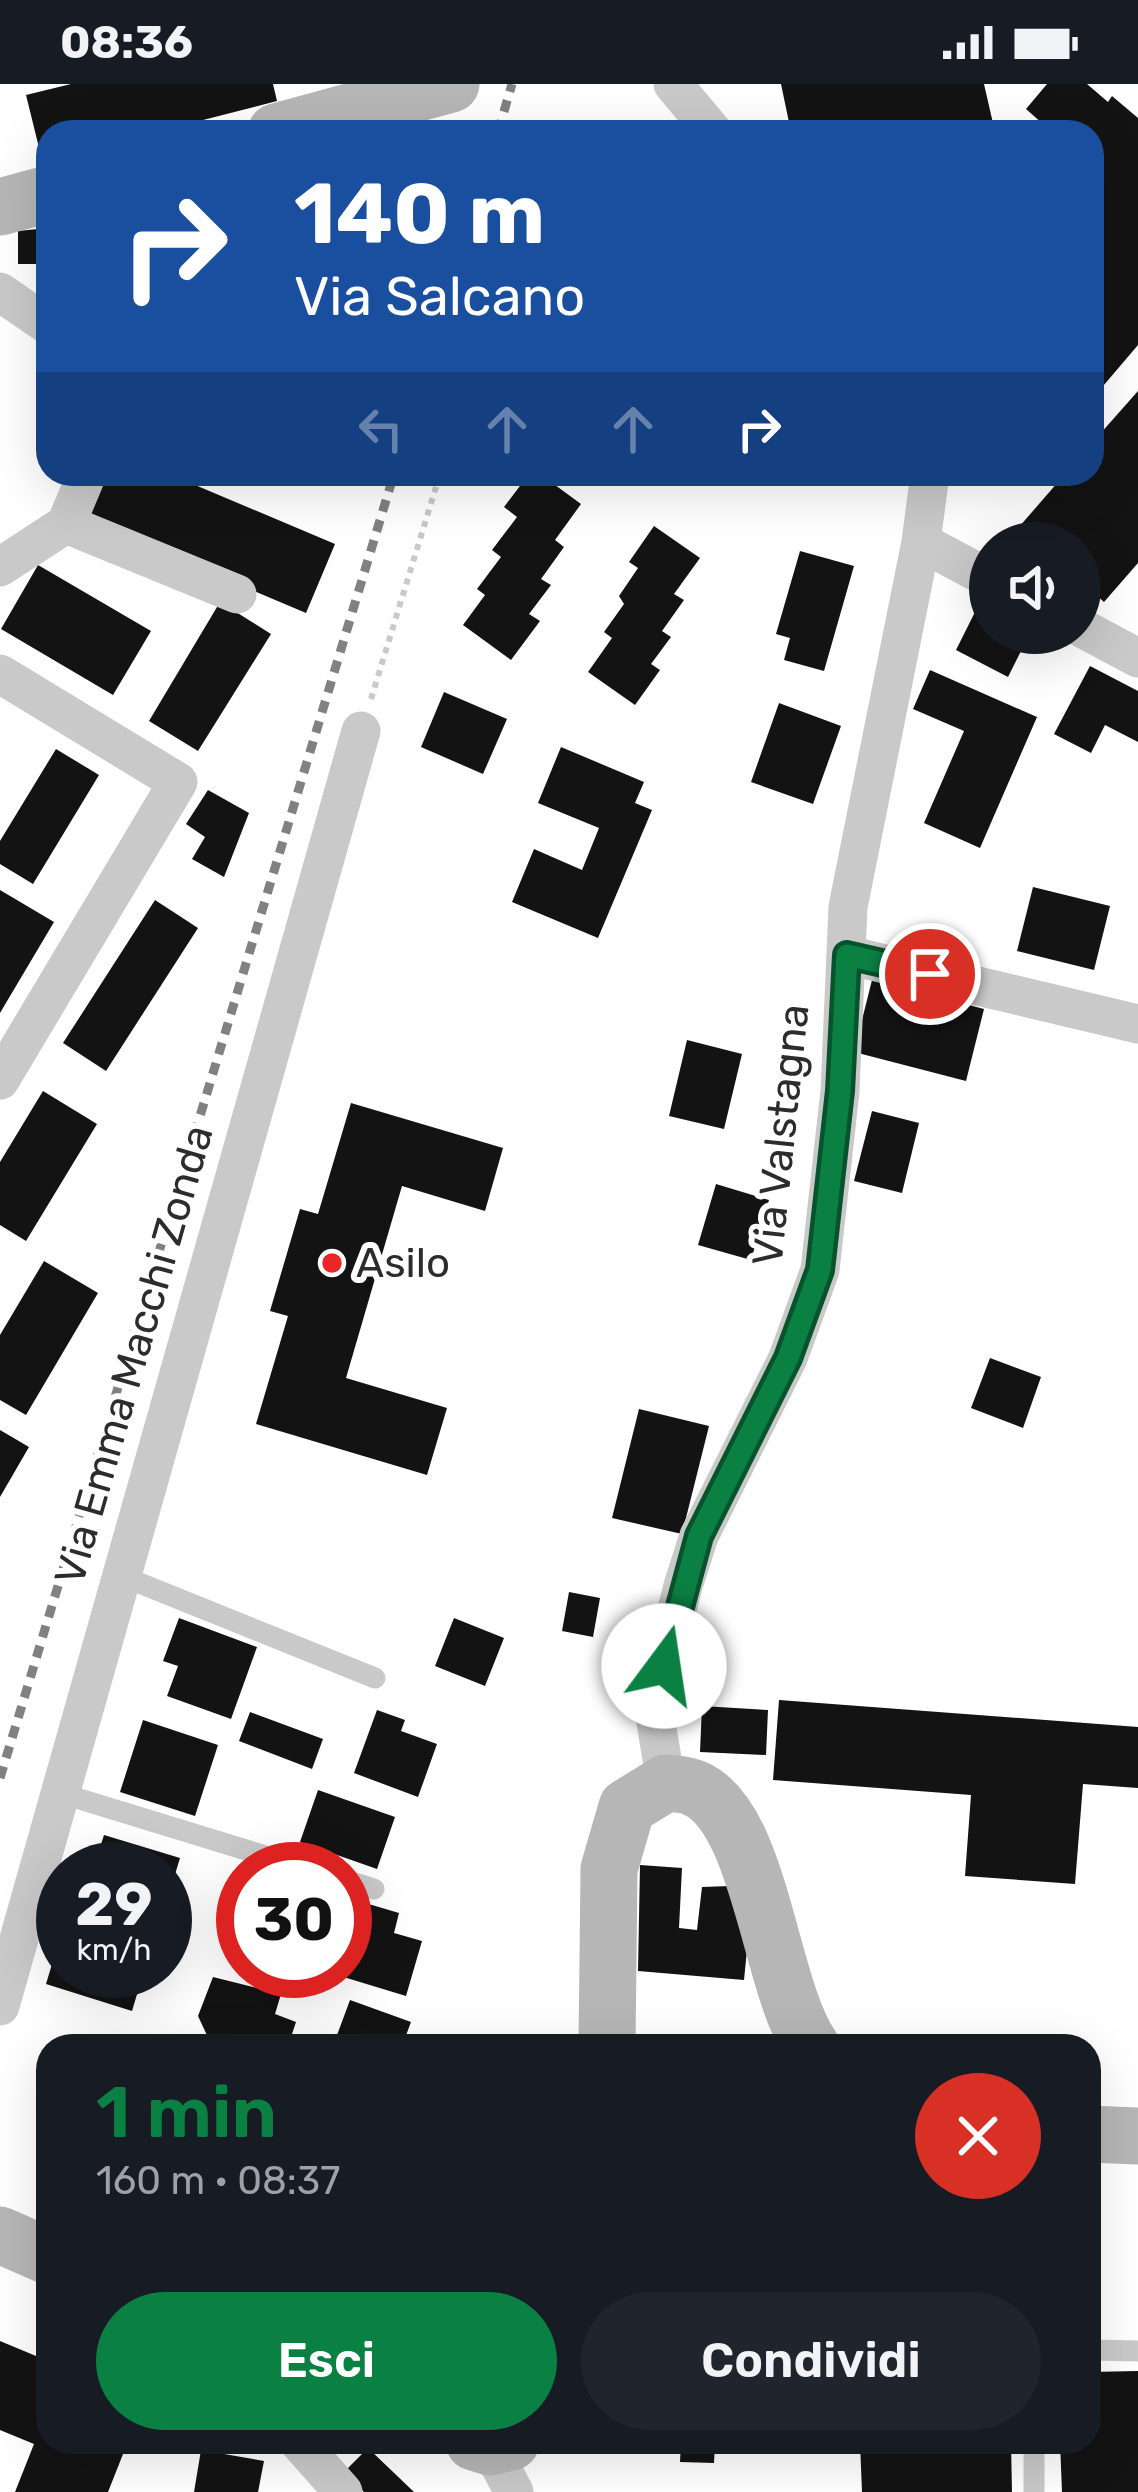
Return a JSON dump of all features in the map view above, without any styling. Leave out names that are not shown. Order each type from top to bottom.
[{"type":"street","points":[[319,120],[452,84]]},
{"type":"street","points":[[673,84],[703,120]]},
{"type":"street","points":[[0,207],[36,197]]},
{"type":"street","points":[[0,292],[36,317]]},
{"type":"street","points":[[0,567],[66,524],[82,486]]},
{"type":"street","name":"Via Valstagna","points":[[666,1783],[653,1704],[683,1586],[699,1536],[788,1358],[820,1270],[840,1091],[848,907],[928,486]]},
{"type":"street","points":[[66,524],[237,594]]},
{"type":"street","points":[[921,542],[969,568]]},
{"type":"street","points":[[1101,638],[1138,658]]},
{"type":"street","points":[[0,674],[178,782],[0,1080]]},
{"type":"street","name":"Via Emma Macchi Zonda","points":[[0,2006],[362,731]]},
{"type":"street","points":[[847,955],[1138,1024]]},
{"type":"street","points":[[607,2034],[609,1869],[627,1807],[666,1783],[695,1788],[719,1807],[747,1856],[786,1995],[805,2034]]},
{"type":"street","points":[[1101,2134],[1138,2136]]},
{"type":"street","points":[[0,2235],[36,2251]]},
{"type":"street","points":[[310,2454],[343,2492]]},
{"type":"lane","points":[[291,120],[306,104],[362,84]]},
{"type":"lane","points":[[122,1576],[375,1678]]},
{"type":"lane","points":[[61,1792],[221,1842]]},
{"type":"lane","points":[[1101,2350],[1138,2351]]},
{"type":"lane","points":[[1034,2454],[1034,2492]]},
{"type":"path","points":[[362,731],[436,486]]},
{"type":"building","points":[[71,84],[273,84],[277,101],[203,120],[36,120],[36,136],[26,95]]},
{"type":"building","points":[[781,84],[984,84],[992,120],[788,120]]},
{"type":"building","points":[[1047,84],[1087,84],[1108,102],[1112,96],[1138,118],[1138,345],[1104,385],[1104,120],[1038,120],[1026,109]]},
{"type":"building","points":[[36,229],[36,264],[18,264],[18,231]]},
{"type":"building","points":[[1138,391],[1138,563],[1104,602],[1101,522],[1023,522],[1055,486],[1104,486],[1104,429]]},
{"type":"building","points":[[100,486],[197,486],[335,544],[306,613],[86,520]]},
{"type":"building","points":[[520,486],[556,486],[581,504],[555,540],[564,547],[541,579],[551,585],[529,614],[540,621],[511,660],[463,625],[485,595],[477,589],[501,557],[492,550],[517,517],[504,507]]},
{"type":"building","points":[[654,526],[700,558],[674,594],[684,600],[662,631],[671,637],[651,664],[660,670],[635,705],[588,672],[612,638],[604,632],[624,604],[619,596],[638,568],[629,562]]},
{"type":"building","points":[[800,551],[854,566],[824,671],[784,660],[790,638],[776,634]]},
{"type":"building","points":[[38,565],[151,631],[113,695],[1,629]]},
{"type":"building","points":[[220,602],[271,634],[198,751],[149,721]]},
{"type":"building","points":[[969,624],[969,654],[1020,654],[1008,677],[956,650]]},
{"type":"building","points":[[1090,666],[1138,691],[1138,742],[1105,725],[1091,753],[1054,734]]},
{"type":"building","points":[[930,670],[1037,717],[980,848],[924,823],[964,731],[913,709]]},
{"type":"building","points":[[444,692],[507,719],[483,774],[421,747]]},
{"type":"building","points":[[779,703],[841,726],[813,804],[751,782]]},
{"type":"building","points":[[561,747],[644,782],[635,803],[652,810],[598,938],[512,902],[534,849],[582,870],[599,828],[538,803]]},
{"type":"building","points":[[56,749],[99,775],[33,884],[0,864],[0,841]]},
{"type":"building","points":[[208,790],[249,813],[224,877],[192,859],[205,837],[186,824]]},
{"type":"building","points":[[1033,887],[1110,906],[1094,970],[1017,951]]},
{"type":"building","points":[[0,890],[54,922],[0,1013]]},
{"type":"building","points":[[155,900],[198,928],[106,1071],[63,1043]]},
{"type":"building","points":[[872,980],[984,1009],[966,1081],[854,1052]]},
{"type":"building","points":[[687,1040],[742,1054],[724,1129],[669,1116]]},
{"type":"building","points":[[43,1091],[97,1124],[26,1241],[0,1225],[0,1162]]},
{"type":"building","name":"Asilo","points":[[351,1103],[503,1148],[485,1211],[402,1186],[346,1378],[447,1408],[427,1475],[256,1424],[288,1316],[270,1311],[300,1209],[318,1214]]},
{"type":"building","points":[[872,1111],[919,1123],[902,1193],[854,1181]]},
{"type":"building","points":[[716,1184],[769,1200],[751,1260],[698,1245]]},
{"type":"building","points":[[44,1261],[98,1293],[26,1415],[0,1400],[0,1335]]},
{"type":"building","points":[[990,1358],[1041,1377],[1023,1428],[971,1408]]},
{"type":"building","points":[[639,1409],[709,1426],[682,1534],[612,1518]]},
{"type":"building","points":[[0,1430],[29,1447],[0,1497]]},
{"type":"building","points":[[569,1592],[600,1598],[593,1637],[562,1631]]},
{"type":"building","points":[[179,1618],[257,1647],[231,1719],[167,1696],[178,1666],[163,1661]]},
{"type":"building","points":[[454,1618],[504,1638],[485,1686],[435,1666]]},
{"type":"building","points":[[779,1700],[1138,1727],[1138,1788],[1083,1784],[1075,1884],[965,1876],[971,1795],[773,1780]]},
{"type":"building","points":[[702,1706],[768,1710],[766,1755],[700,1752]]},
{"type":"building","points":[[377,1710],[405,1720],[401,1731],[437,1744],[418,1797],[354,1773]]},
{"type":"building","points":[[250,1712],[323,1739],[312,1769],[239,1741]]},
{"type":"building","points":[[143,1720],[218,1745],[195,1816],[120,1792]]},
{"type":"building","points":[[318,1790],[395,1817],[377,1869],[372,1867],[372,1842],[300,1842]]},
{"type":"building","points":[[640,1865],[682,1868],[679,1928],[697,1930],[702,1887],[730,1886],[747,1950],[744,1980],[638,1971]]},
{"type":"building","points":[[372,1905],[399,1913],[394,1933],[422,1941],[406,1996],[372,1986]]},
{"type":"building","points":[[213,1977],[216,1998],[280,1998],[275,2014],[296,2022],[292,2034],[206,2034],[198,2016]]},
{"type":"building","points":[[91,1998],[136,1998],[132,2011]]},
{"type":"building","points":[[350,2000],[411,2022],[406,2034],[337,2034]]},
{"type":"building","points":[[0,2341],[36,2356],[36,2454],[123,2454],[108,2492],[15,2492],[34,2444],[0,2430]]},
{"type":"building","points":[[1138,2371],[1138,2492],[1062,2492],[1060,2454],[1101,2454],[1101,2372]]},
{"type":"building","points":[[200,2454],[264,2461],[258,2492],[194,2492]]},
{"type":"building","points":[[362,2454],[374,2454],[414,2492],[364,2492],[344,2472]]},
{"type":"building","points":[[680,2454],[714,2454],[714,2463],[680,2462]]},
{"type":"building","points":[[860,2454],[1011,2454],[1012,2492],[862,2492]]},
{"type":"railway","points":[[502,120],[512,84]]},
{"type":"railway","points":[[0,1778],[390,486]]},
{"type":"place","name":"Asilo","points":[[332,1263]]},
{"type":"route","points":[[664,1666],[699,1536],[788,1358],[820,1270],[840,1091],[847,955],[930,974]]}]
